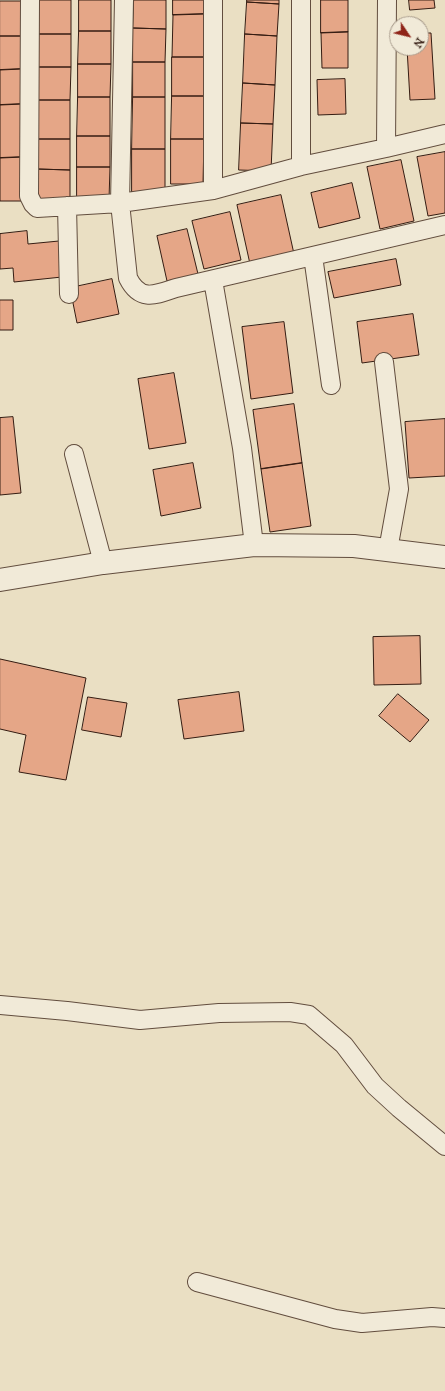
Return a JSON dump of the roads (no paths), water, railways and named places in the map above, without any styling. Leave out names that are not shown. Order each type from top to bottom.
[{"type":"street","points":[[30,0],[29,196],[37,208],[120,203],[213,190],[301,166],[445,134]]},
{"type":"street","points":[[124,0],[120,203],[128,278],[137,290],[145,295],[156,294],[445,225]]},
{"type":"street","points":[[213,0],[213,190]]},
{"type":"street","points":[[301,0],[301,166]]},
{"type":"street","points":[[386,148],[387,0]]},
{"type":"street","points":[[66,206],[69,294]]},
{"type":"street","points":[[313,256],[331,385]]},
{"type":"street","points":[[212,280],[242,448],[254,545]]},
{"type":"street","points":[[384,362],[399,489],[388,550]]},
{"type":"street","points":[[74,454],[103,563]]},
{"type":"street","points":[[0,585],[0,580],[103,563],[254,545],[354,546],[445,557]]},
{"type":"street","points":[[0,1005],[140,1020],[219,1013],[290,1012],[308,1015],[344,1045],[375,1086],[445,1146]]},
{"type":"street","points":[[197,1282],[334,1319],[362,1323],[432,1317],[445,1318]]}]
